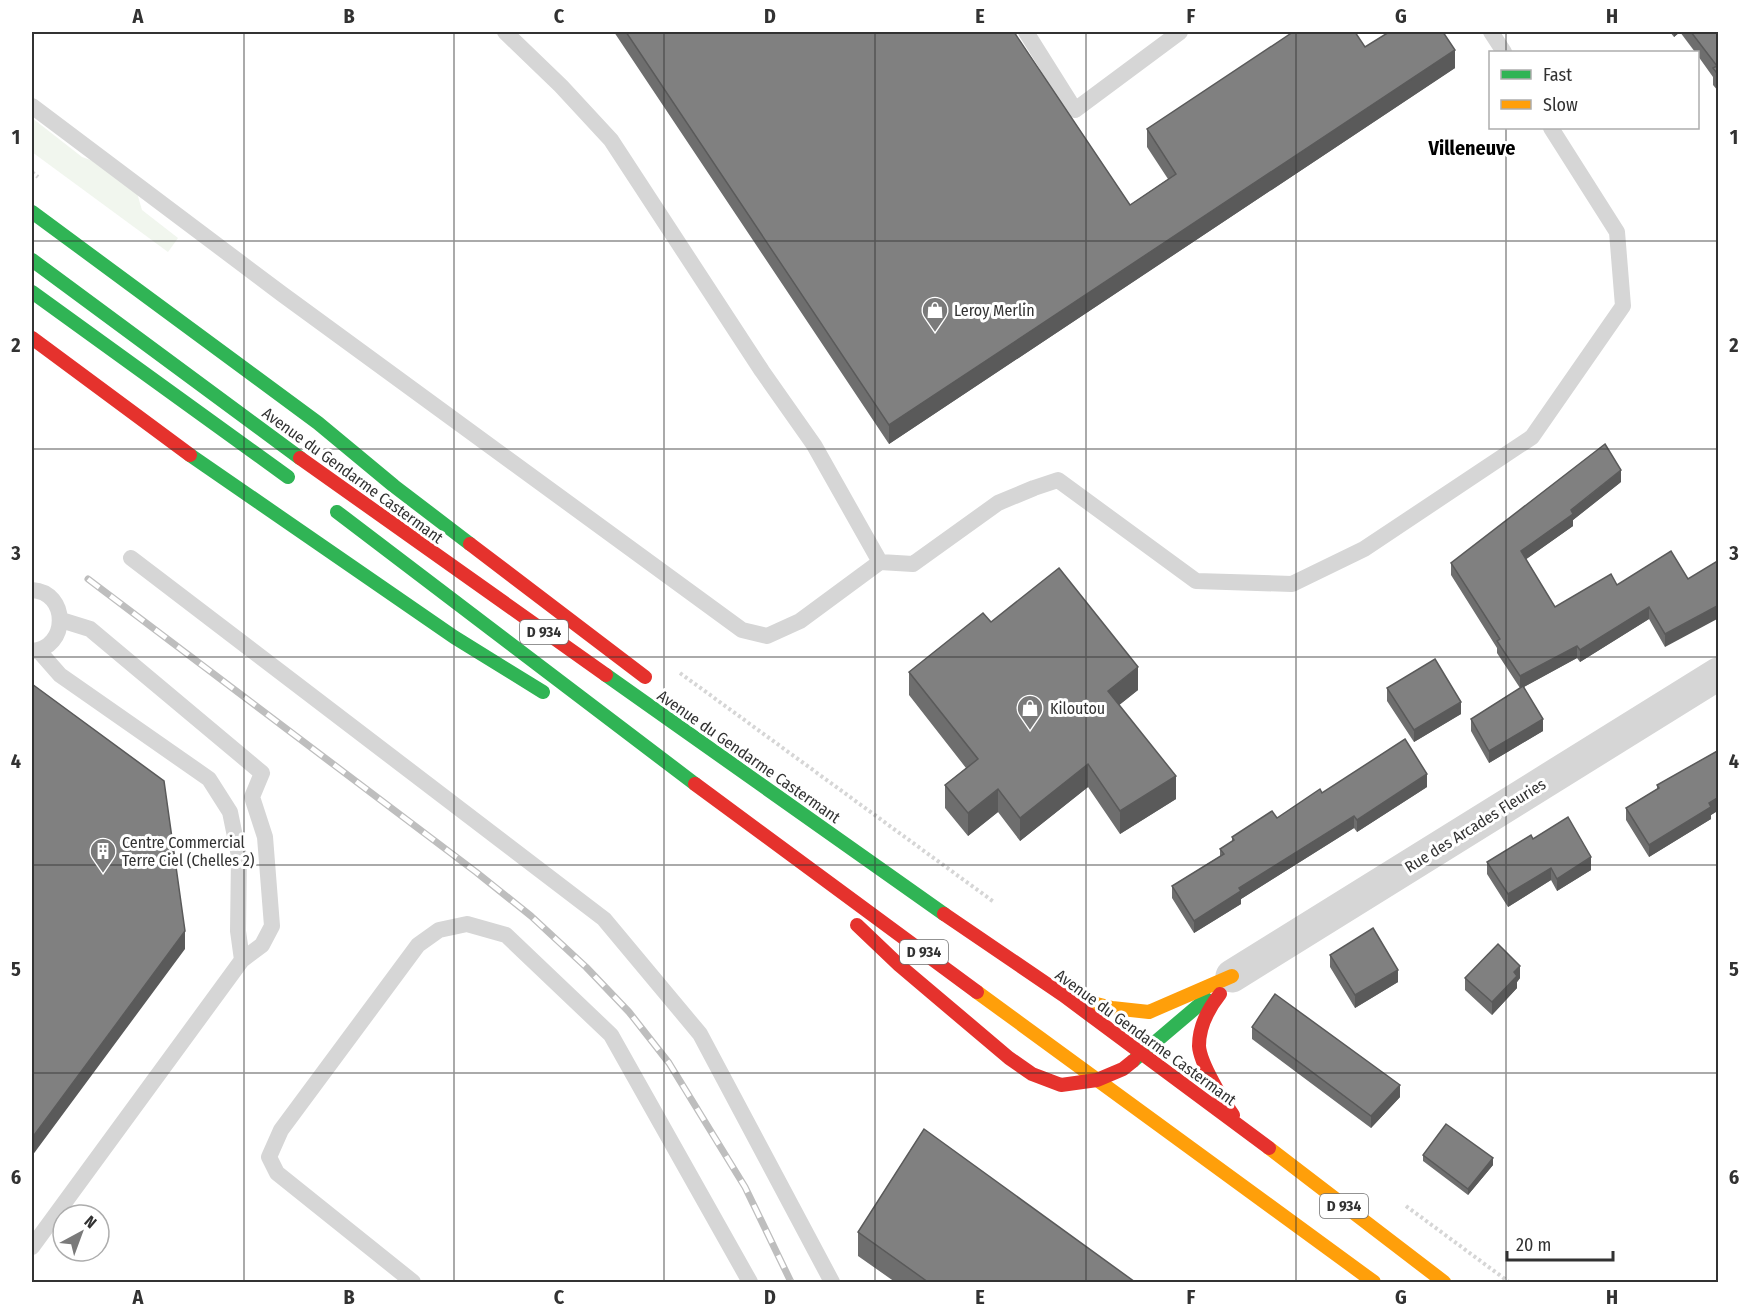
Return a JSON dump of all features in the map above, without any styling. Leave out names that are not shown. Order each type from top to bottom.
[{"type":"main road","points":[[32,212],[318,423],[394,486],[658,687]]},
{"type":"main road","name":"Avenue du Gendarme Castermant","points":[[32,260],[362,503],[1062,995],[1245,1130],[1444,1282]]},
{"type":"main road","points":[[32,292],[300,486]]},
{"type":"main road","points":[[32,338],[224,480],[454,637],[555,699]]},
{"type":"main road","name":"D 934","points":[[329,507],[715,800],[1374,1282]]},
{"type":"main road","points":[[585,718],[715,800]]},
{"type":"main road","points":[[808,801],[1062,995],[1112,1008],[1149,1012],[1232,976]]},
{"type":"main road","points":[[749,825],[832,903]]},
{"type":"main road","points":[[849,918],[1009,1058],[1024,1069],[1061,1085],[1097,1080],[1123,1069],[1232,976]]},
{"type":"main road","points":[[1232,976],[1210,1006],[1203,1022],[1199,1048],[1217,1092],[1245,1130]]},
{"type":"street","name":"Rue des Arcades Fleuries","points":[[1232,976],[1719,674]]},
{"type":"lane","points":[[505,32],[561,86],[611,140],[814,445],[880,562]]},
{"type":"lane","points":[[1026,32],[1076,110],[1180,32]]},
{"type":"lane","points":[[1491,32],[1503,51]]},
{"type":"lane","points":[[32,106],[282,294],[742,630],[767,636],[800,621],[880,562],[913,564],[998,503],[1058,480],[1196,581],[1292,584],[1364,549],[1532,437],[1623,306],[1617,232],[1552,129]]},
{"type":"lane","points":[[131,558],[604,919],[700,1034],[832,1282]]},
{"type":"lane","points":[[33,589],[46,594],[54,601],[61,620],[60,630],[55,639],[48,646],[35,650],[60,675],[209,779],[230,812],[239,856],[238,931],[242,960]]},
{"type":"lane","points":[[32,1247],[242,960],[262,945],[272,926],[265,837],[252,797],[262,773],[90,629],[61,620]]},
{"type":"lane","points":[[413,1282],[277,1173],[269,1157],[281,1130],[417,945],[439,930],[467,924],[507,935],[611,1035],[750,1282]]},
{"type":"shaded area","points":[[32,118],[82,157],[99,163],[137,193],[142,210],[178,238],[168,252],[32,152]]},
{"type":"building","name":"Leroy Merlin","points":[[626,32],[1014,32],[1130,205],[1176,174],[1147,129],[1293,32],[1355,32],[1365,47],[1389,32],[1443,32],[1455,50],[889,425]]},
{"type":"building","points":[[1691,32],[1719,32],[1719,76],[1713,68],[1717,66]]},
{"type":"building","points":[[1605,444],[1621,470],[1571,510],[1573,514],[1521,551],[1555,607],[1611,574],[1617,585],[1671,551],[1688,579],[1719,560],[1719,605],[1665,634],[1649,607],[1580,650],[1577,646],[1520,676],[1497,641],[1500,639],[1451,563]]},
{"type":"building","name":"Kiloutou","points":[[1059,568],[1138,667],[1108,691],[1176,776],[1120,811],[1088,764],[1020,818],[998,789],[968,813],[945,785],[978,759],[909,672],[983,613],[991,622]]},
{"type":"building","points":[[1435,659],[1461,702],[1414,730],[1387,688]]},
{"type":"building","name":"Centre Commercial Terre Ciel (Chelles 2)","points":[[32,684],[164,781],[185,931],[32,1138]]},
{"type":"building","points":[[1523,686],[1543,719],[1489,751],[1471,719]]},
{"type":"building","points":[[1405,739],[1427,774],[1357,820],[1354,816],[1239,888],[1241,891],[1194,921],[1172,886],[1224,854],[1220,849],[1234,840],[1232,837],[1272,811],[1277,818],[1320,789],[1322,793]]},
{"type":"building","points":[[1719,750],[1719,797],[1709,803],[1711,807],[1649,845],[1626,808],[1659,788],[1657,785]]},
{"type":"building","points":[[1568,817],[1591,857],[1557,879],[1551,868],[1508,894],[1487,862],[1531,835],[1533,839]]},
{"type":"building","points":[[1373,928],[1398,970],[1355,995],[1330,955]]},
{"type":"building","points":[[1498,944],[1520,966],[1514,972],[1517,976],[1492,1002],[1465,978]]},
{"type":"building","points":[[1275,994],[1400,1085],[1371,1116],[1252,1027]]},
{"type":"building","points":[[1446,1124],[1493,1158],[1468,1189],[1423,1155]]},
{"type":"building","points":[[924,1129],[1135,1282],[928,1282],[858,1232]]},
{"type":"railway","points":[[88,579],[476,872],[531,916],[586,967],[629,1012],[669,1063],[745,1187],[791,1282]]},
{"type":"traffic: fast","points":[[32,212],[318,423],[394,486],[470,544]]},
{"type":"traffic: fast","points":[[32,260],[300,458]]},
{"type":"traffic: fast","points":[[32,292],[288,477]]},
{"type":"traffic: fast","points":[[190,455],[454,637],[543,692]]},
{"type":"traffic: fast","points":[[337,512],[695,784]]},
{"type":"traffic: fast","points":[[606,675],[944,914]]},
{"type":"traffic: fast","points":[[1133,1061],[1206,999]]},
{"type":"traffic: slow","points":[[1077,999],[1112,1008],[1149,1012],[1232,976]]},
{"type":"traffic: slow","points":[[977,992],[1374,1282]]},
{"type":"traffic: slow","points":[[1269,1148],[1444,1282]]},
{"type":"traffic: jam","points":[[32,338],[190,455]]},
{"type":"traffic: jam","points":[[300,458],[606,675]]},
{"type":"traffic: jam","points":[[470,544],[645,677]]},
{"type":"traffic: jam","points":[[695,784],[977,992]]},
{"type":"traffic: jam","points":[[944,914],[1063,995],[1269,1148]]},
{"type":"traffic: jam","points":[[857,925],[899,965],[1009,1058],[1032,1074],[1061,1085],[1097,1080],[1123,1069],[1133,1061]]},
{"type":"traffic: jam","points":[[1220,994],[1205,1018],[1199,1046],[1208,1072],[1233,1115]]},
{"type":"place","name":"Leroy Merlin","points":[[935,333]]},
{"type":"place","name":"Kiloutou","points":[[1030,731]]},
{"type":"place","name":"Centre Commercial Terre Ciel (Chelles 2)","points":[[103,874]]},
{"type":"district","name":"Villeneuve","points":[[1472,148]]}]
